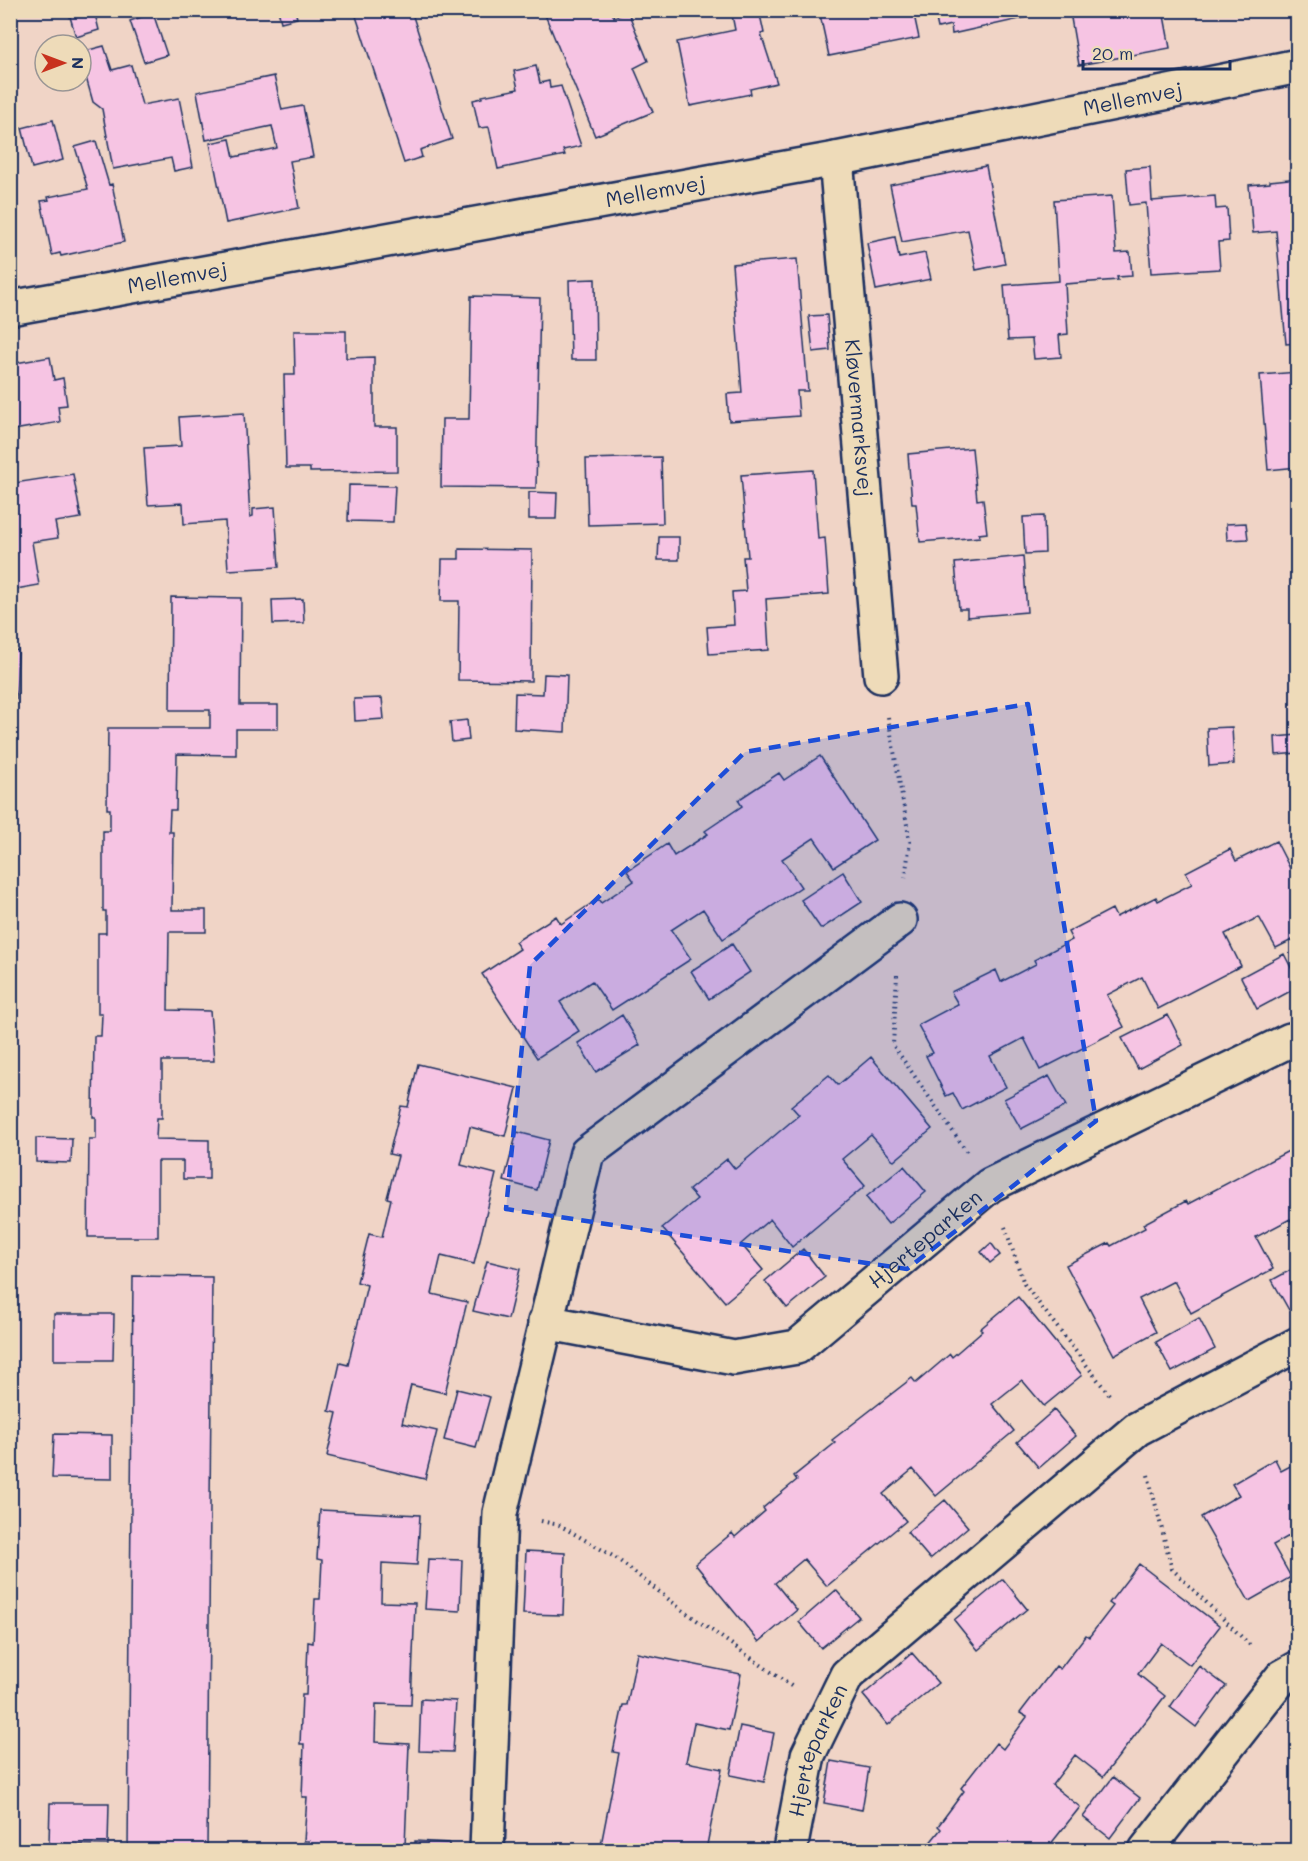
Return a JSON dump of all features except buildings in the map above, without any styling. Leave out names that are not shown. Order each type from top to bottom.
[{"type":"street","name":"Mellemvej","points":[[10,308],[836,159],[1298,66]]},
{"type":"street","name":"Kløvermarksvej","points":[[836,159],[881,676]]},
{"type":"street","points":[[487,1851],[500,1513],[587,1153],[900,920]]},
{"type":"street","name":"Hjerteparken","points":[[545,1322],[734,1358],[797,1347],[990,1185],[1290,1040],[1298,1039]]},
{"type":"street","name":"Hjerteparken","points":[[790,1851],[808,1755],[847,1675],[1137,1429],[1298,1344]]},
{"type":"street","points":[[1146,1851],[1282,1677],[1298,1668]]},
{"type":"path","points":[[500,1513],[559,1525],[616,1558],[681,1609],[829,1712]]},
{"type":"highlighted area","points":[[1028,704],[1096,1121],[907,1269],[506,1209],[530,965],[745,752]]}]
